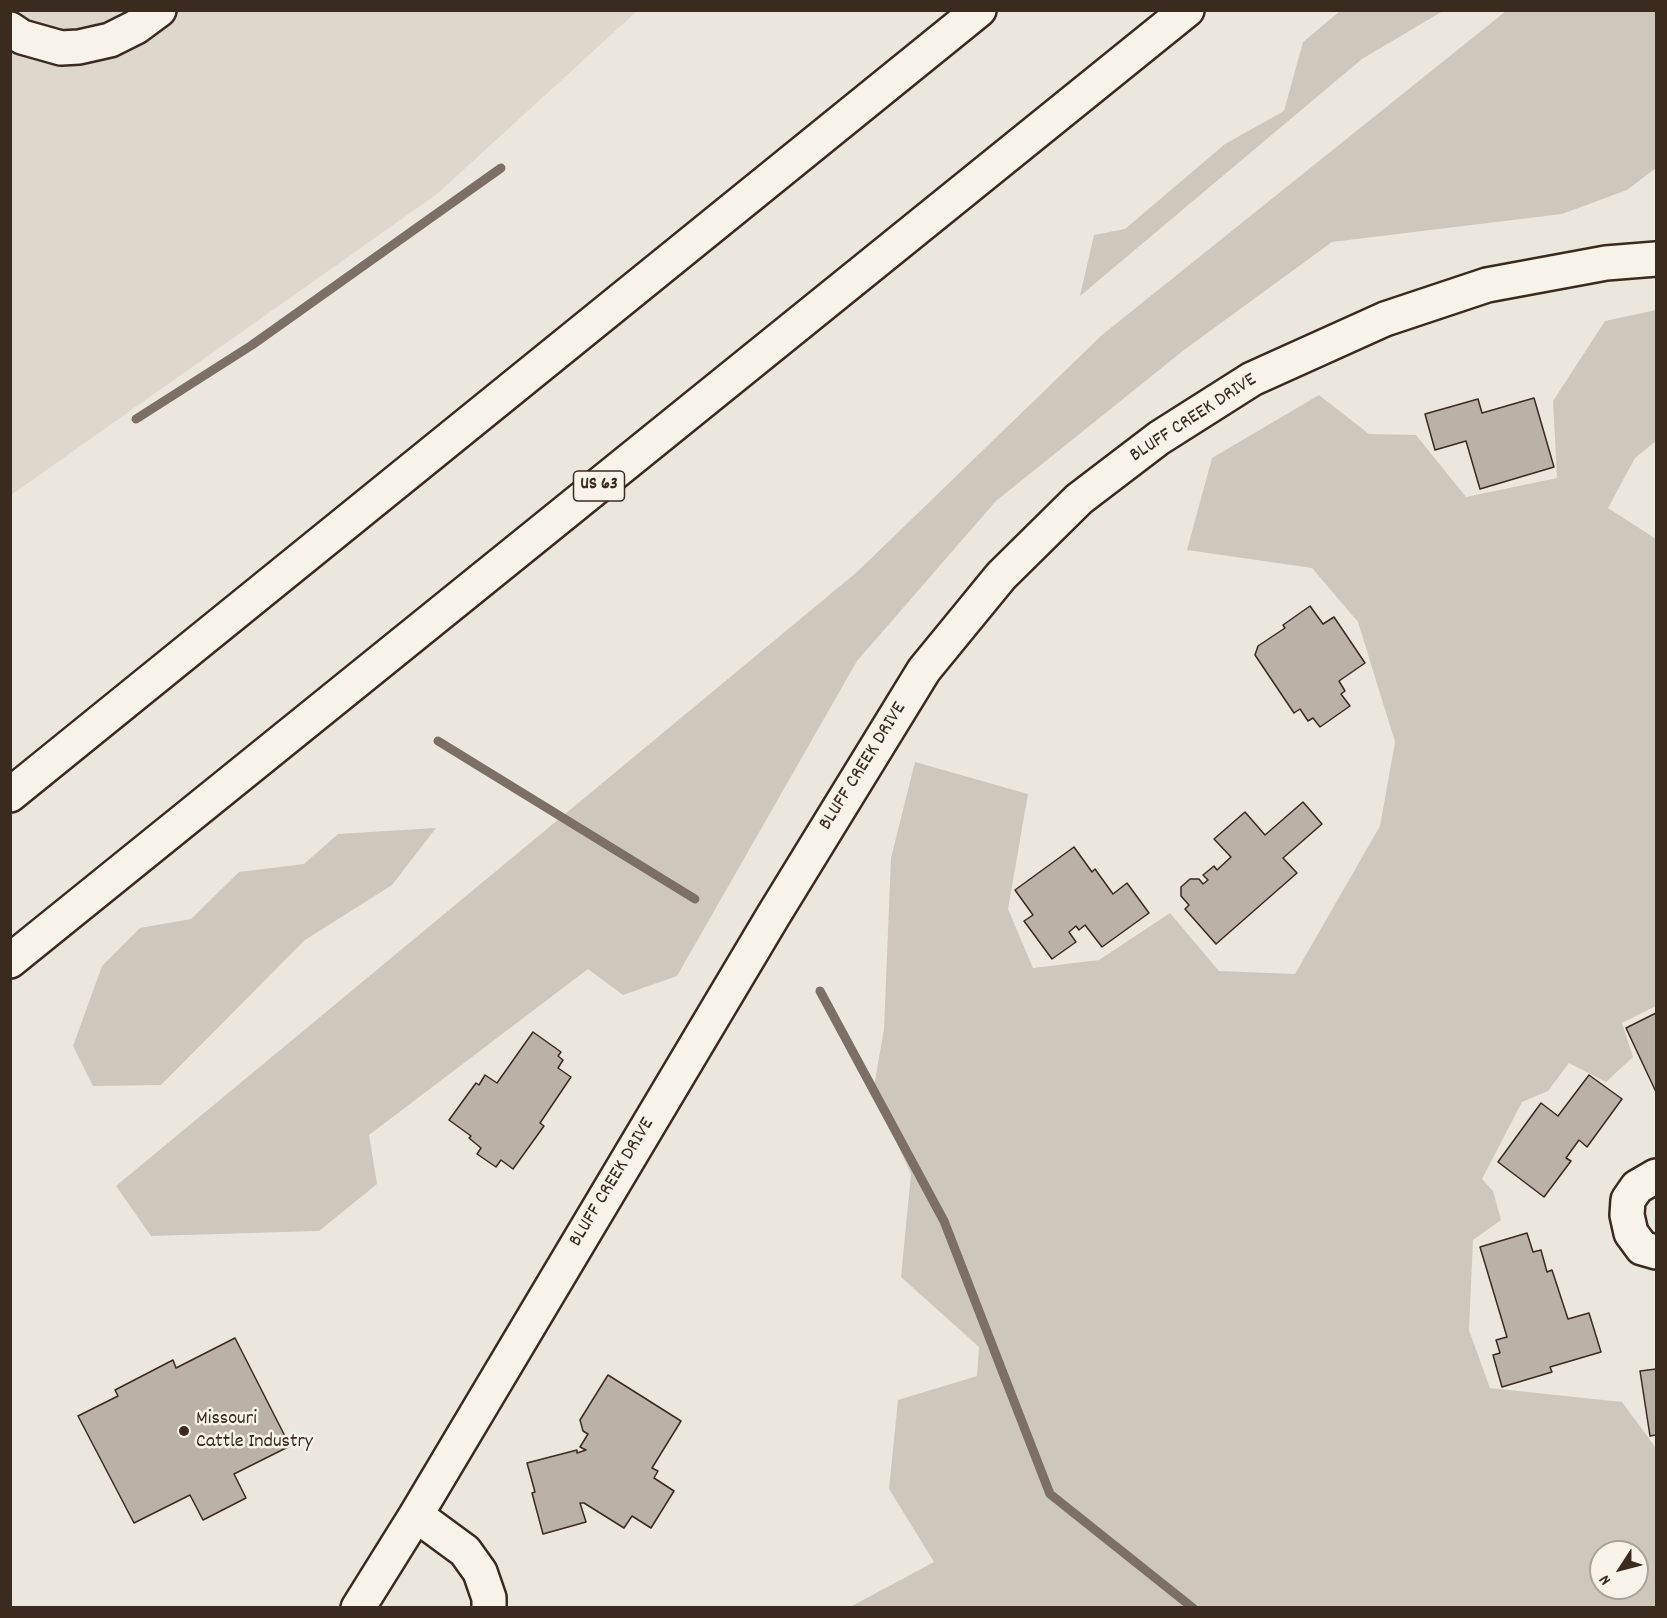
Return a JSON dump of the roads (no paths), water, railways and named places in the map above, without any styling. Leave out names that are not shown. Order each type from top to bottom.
[{"type":"main road","points":[[10,29],[22,37],[61,48],[79,47],[110,40],[136,27],[159,10]]},
{"type":"main road","points":[[10,795],[979,10]]},
{"type":"main road","name":"US 63","points":[[10,961],[1187,10]]},
{"type":"main road","name":"BLUFF CREEK DRIVE","points":[[358,1608],[416,1515],[773,916],[924,670],[1001,576],[1079,499],[1159,438],[1252,379],[1385,319],[1487,285],[1606,262],[1656,259]]},
{"type":"main road","points":[[1656,1176],[1637,1187],[1629,1200],[1627,1215],[1631,1233],[1642,1248],[1656,1252]]},
{"type":"main road","points":[[416,1515],[465,1551],[480,1572],[489,1598],[489,1608]]},
{"type":"waterway","points":[[136,419],[252,345],[501,168]]},
{"type":"waterway","points":[[438,741],[695,899]]},
{"type":"waterway","points":[[820,991],[944,1221],[1050,1494],[1193,1608]]},
{"type":"place","name":"Missouri Cattle Industry","points":[[184,1431]]}]
